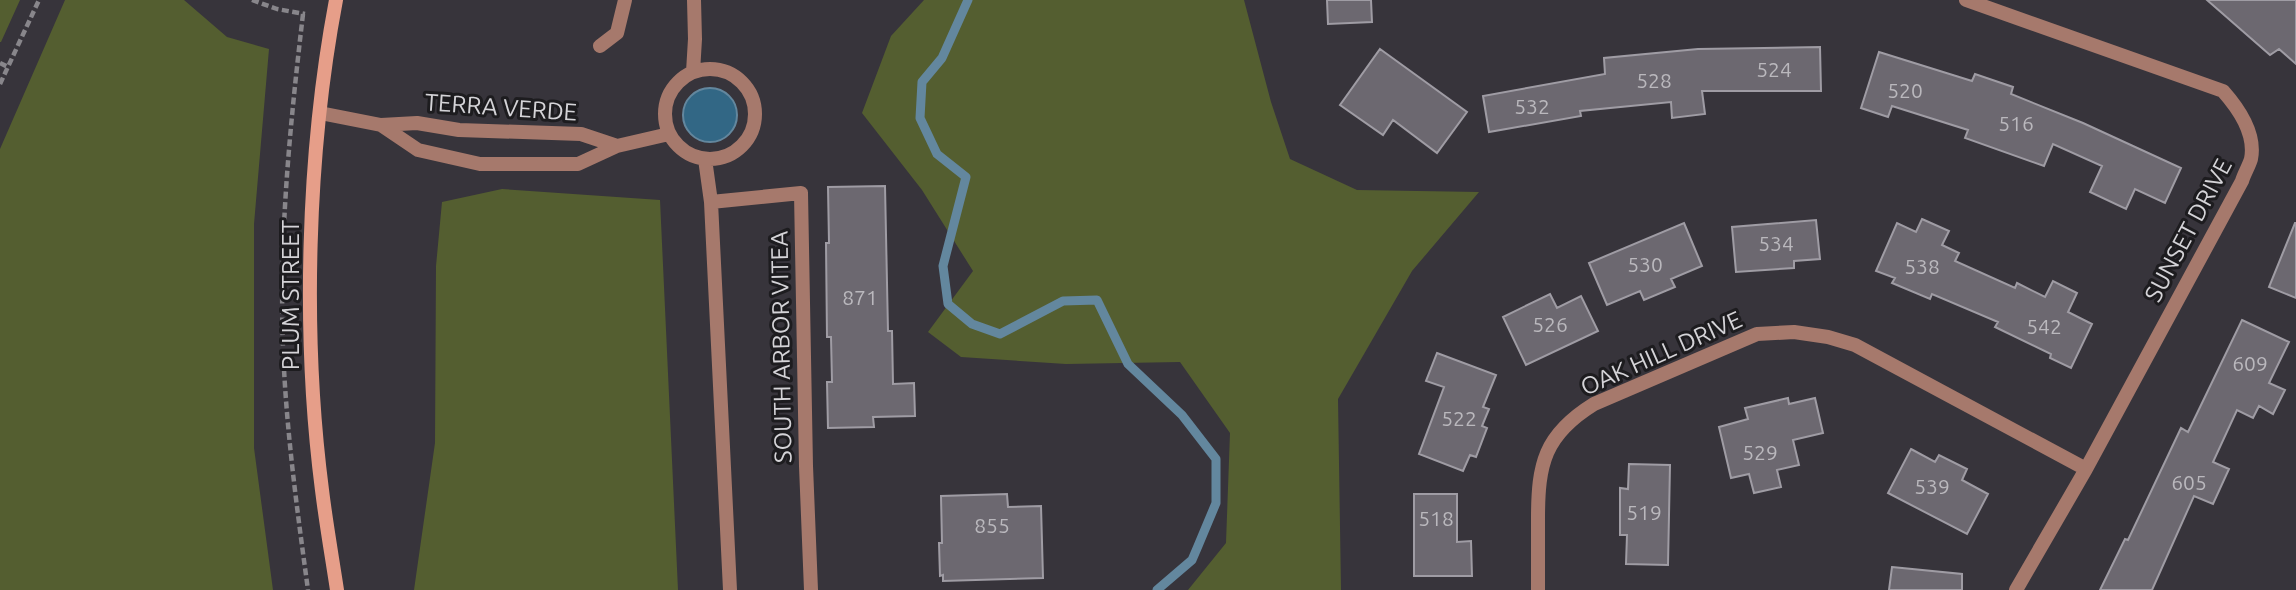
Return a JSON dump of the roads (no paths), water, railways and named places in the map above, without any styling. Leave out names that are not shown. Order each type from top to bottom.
[{"type":"main road","name":"PLUM STREET","points":[[336,0],[320,113],[311,269],[313,384],[322,488],[337,590]]},
{"type":"street","points":[[600,46],[617,33],[625,0]]},
{"type":"street","points":[[692,72],[694,0]]},
{"type":"street","name":"SUNSET DRIVE","points":[[1966,0],[2223,91],[2239,109],[2250,135],[2251,159],[2242,181],[2086,469],[2016,590]]},
{"type":"street","points":[[707,68],[722,70],[735,76],[746,86],[753,99],[756,114],[753,129],[734,153],[705,159],[684,151],[669,134],[664,120],[670,91],[680,79],[692,72],[707,68]]},
{"type":"street","name":"TERRA VERDE","points":[[320,113],[380,125],[417,123],[459,130],[581,134],[617,146]]},
{"type":"street","name":"TERRA VERDE","points":[[380,125],[418,150],[480,164],[578,164],[617,146],[669,134]]},
{"type":"street","points":[[705,159],[711,202],[730,590]]},
{"type":"street","name":"SOUTH ARBOR VITEA","points":[[711,202],[801,193],[811,590]]},
{"type":"street","name":"OAK HILL DRIVE","points":[[1538,590],[1538,482],[1545,457],[1557,434],[1575,416],[1594,404],[1757,334],[1794,332],[1828,337],[1855,345],[2086,469]]},
{"type":"water","points":[[710,88],[729,96],[737,115],[729,134],[710,142],[691,134],[683,115],[691,96]]},
{"type":"waterway","points":[[968,0],[942,58],[922,82],[920,118],[937,154],[966,177],[943,266],[948,304],[972,324],[1000,334],[1063,301],[1097,300],[1128,364],[1182,415],[1216,459],[1216,503],[1192,560],[1157,590]]}]
